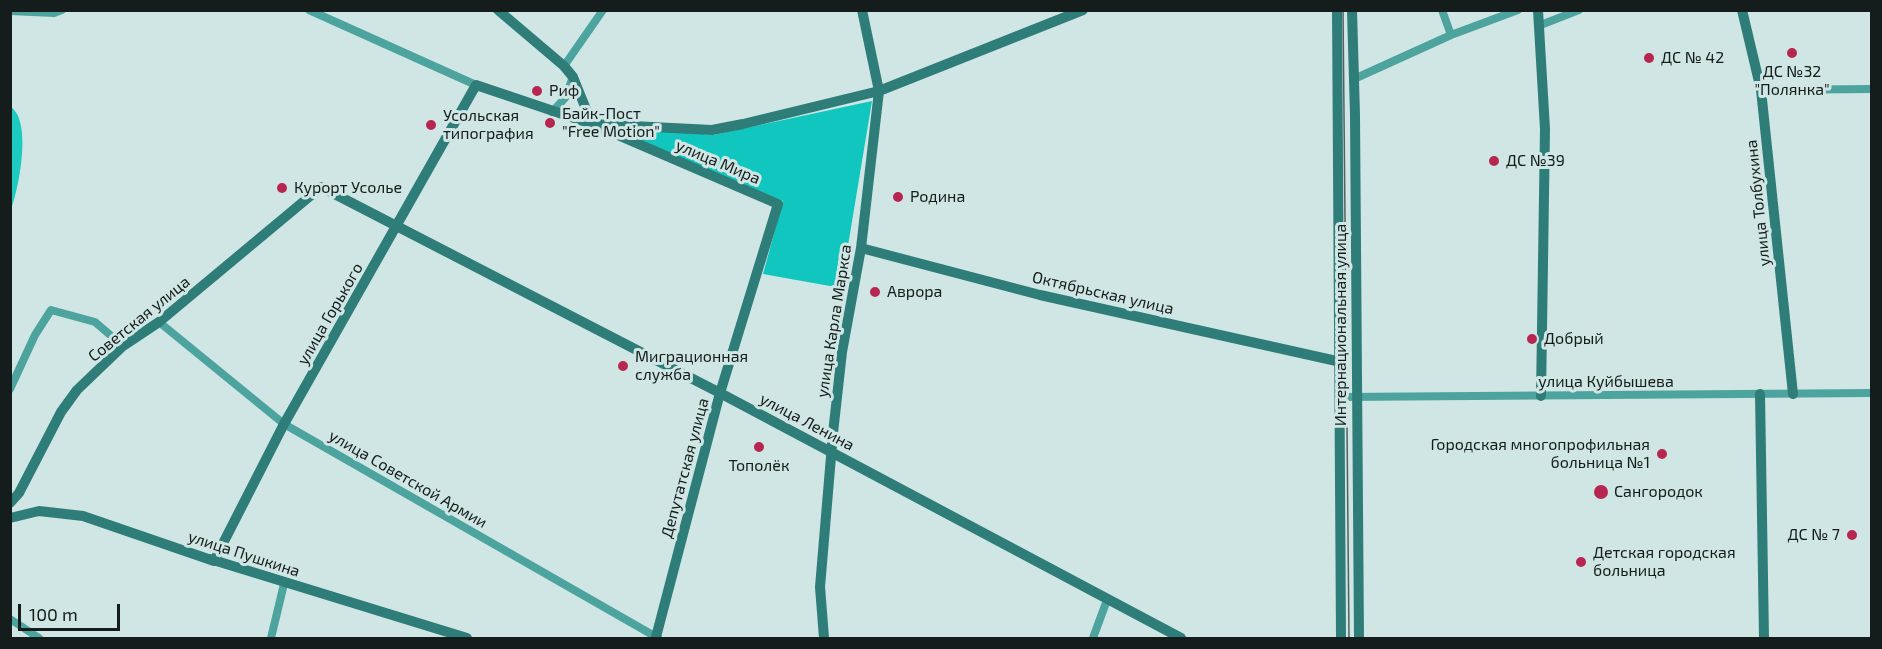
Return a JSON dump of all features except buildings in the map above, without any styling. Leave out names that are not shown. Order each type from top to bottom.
[{"type":"street","points":[[10,11],[54,13],[62,10]]},
{"type":"street","points":[[309,10],[476,86]]},
{"type":"street","points":[[498,10],[564,66],[573,77],[592,124],[712,130],[879,91],[1083,10]]},
{"type":"street","points":[[564,66],[603,10]]},
{"type":"street","name":"улица Карла Маркса","points":[[825,639],[820,587],[842,352],[861,248],[879,91],[862,10]]},
{"type":"street","name":"Интернациональная улица","points":[[1337,10],[1342,397],[1341,639]]},
{"type":"street","name":"Интернациональная улица","points":[[1352,10],[1359,639]]},
{"type":"street","points":[[1442,10],[1450,35]]},
{"type":"street","points":[[1354,79],[1450,35],[1518,10]]},
{"type":"street","points":[[1538,10],[1545,129],[1541,396]]},
{"type":"street","points":[[1538,26],[1579,10]]},
{"type":"street","name":"улица Толбухина","points":[[1742,10],[1761,90],[1792,394]]},
{"type":"street","points":[[552,112],[565,98],[573,77]]},
{"type":"street","name":"улица Мира","points":[[476,86],[592,124],[778,204]]},
{"type":"street","name":"улица Горького","points":[[214,561],[284,423],[399,226],[476,86]]},
{"type":"street","points":[[1761,90],[1872,89]]},
{"type":"street","name":"улица Ленина","points":[[321,187],[833,452],[1181,639]]},
{"type":"street","name":"Советская улица","points":[[10,503],[19,493],[67,404],[77,390],[123,346],[159,321],[321,187]]},
{"type":"street","name":"Депутатская улица","points":[[657,638],[720,393],[778,204]]},
{"type":"street","name":"Октябрьская улица","points":[[861,248],[1040,295],[1341,362]]},
{"type":"street","points":[[10,389],[51,310],[95,322],[123,346]]},
{"type":"street","name":"улица Советской Армии","points":[[159,321],[284,423],[657,638]]},
{"type":"street","name":"улица Куйбышева","points":[[1342,397],[1872,393]]},
{"type":"street","points":[[1760,394],[1764,639]]},
{"type":"street","name":"улица Пушкина","points":[[10,518],[35,512],[83,516],[284,584],[467,639]]},
{"type":"street","points":[[271,639],[284,584]]},
{"type":"street","points":[[1093,639],[1107,600]]},
{"type":"street","points":[[10,619],[39,639]]},
{"type":"shaded area","points":[[872,101],[841,288],[763,274],[783,201],[623,135],[626,126],[713,135]]},
{"type":"shaded area","points":[[11,107],[21,126],[22,155],[11,209]]},
{"type":"tram line","points":[[1343,10],[1349,638]]},
{"type":"place","name":"ДС №32 \"Полянка\"","points":[[1792,53]]},
{"type":"place","name":"ДС № 42","points":[[1649,58]]},
{"type":"place","name":"Риф","points":[[537,91]]},
{"type":"place","name":"Байк-Пост \"Free Motion\"","points":[[550,123]]},
{"type":"place","name":"Усольская типография","points":[[431,125]]},
{"type":"place","name":"ДС №39","points":[[1494,161]]},
{"type":"place","name":"Курорт Усолье","points":[[282,188]]},
{"type":"place","name":"Родина","points":[[898,197]]},
{"type":"place","name":"Аврора","points":[[875,292]]},
{"type":"place","name":"Добрый","points":[[1532,339]]},
{"type":"place","name":"Миграционная служба","points":[[623,366]]},
{"type":"place","name":"Тополёк","points":[[759,447]]},
{"type":"place","name":"Городская многопрофильная больница №1","points":[[1662,454]]},
{"type":"place","name":"Сангородок","points":[[1601,492]]},
{"type":"place","name":"ДС № 7","points":[[1852,535]]},
{"type":"place","name":"Детская городская больница","points":[[1581,562]]}]
